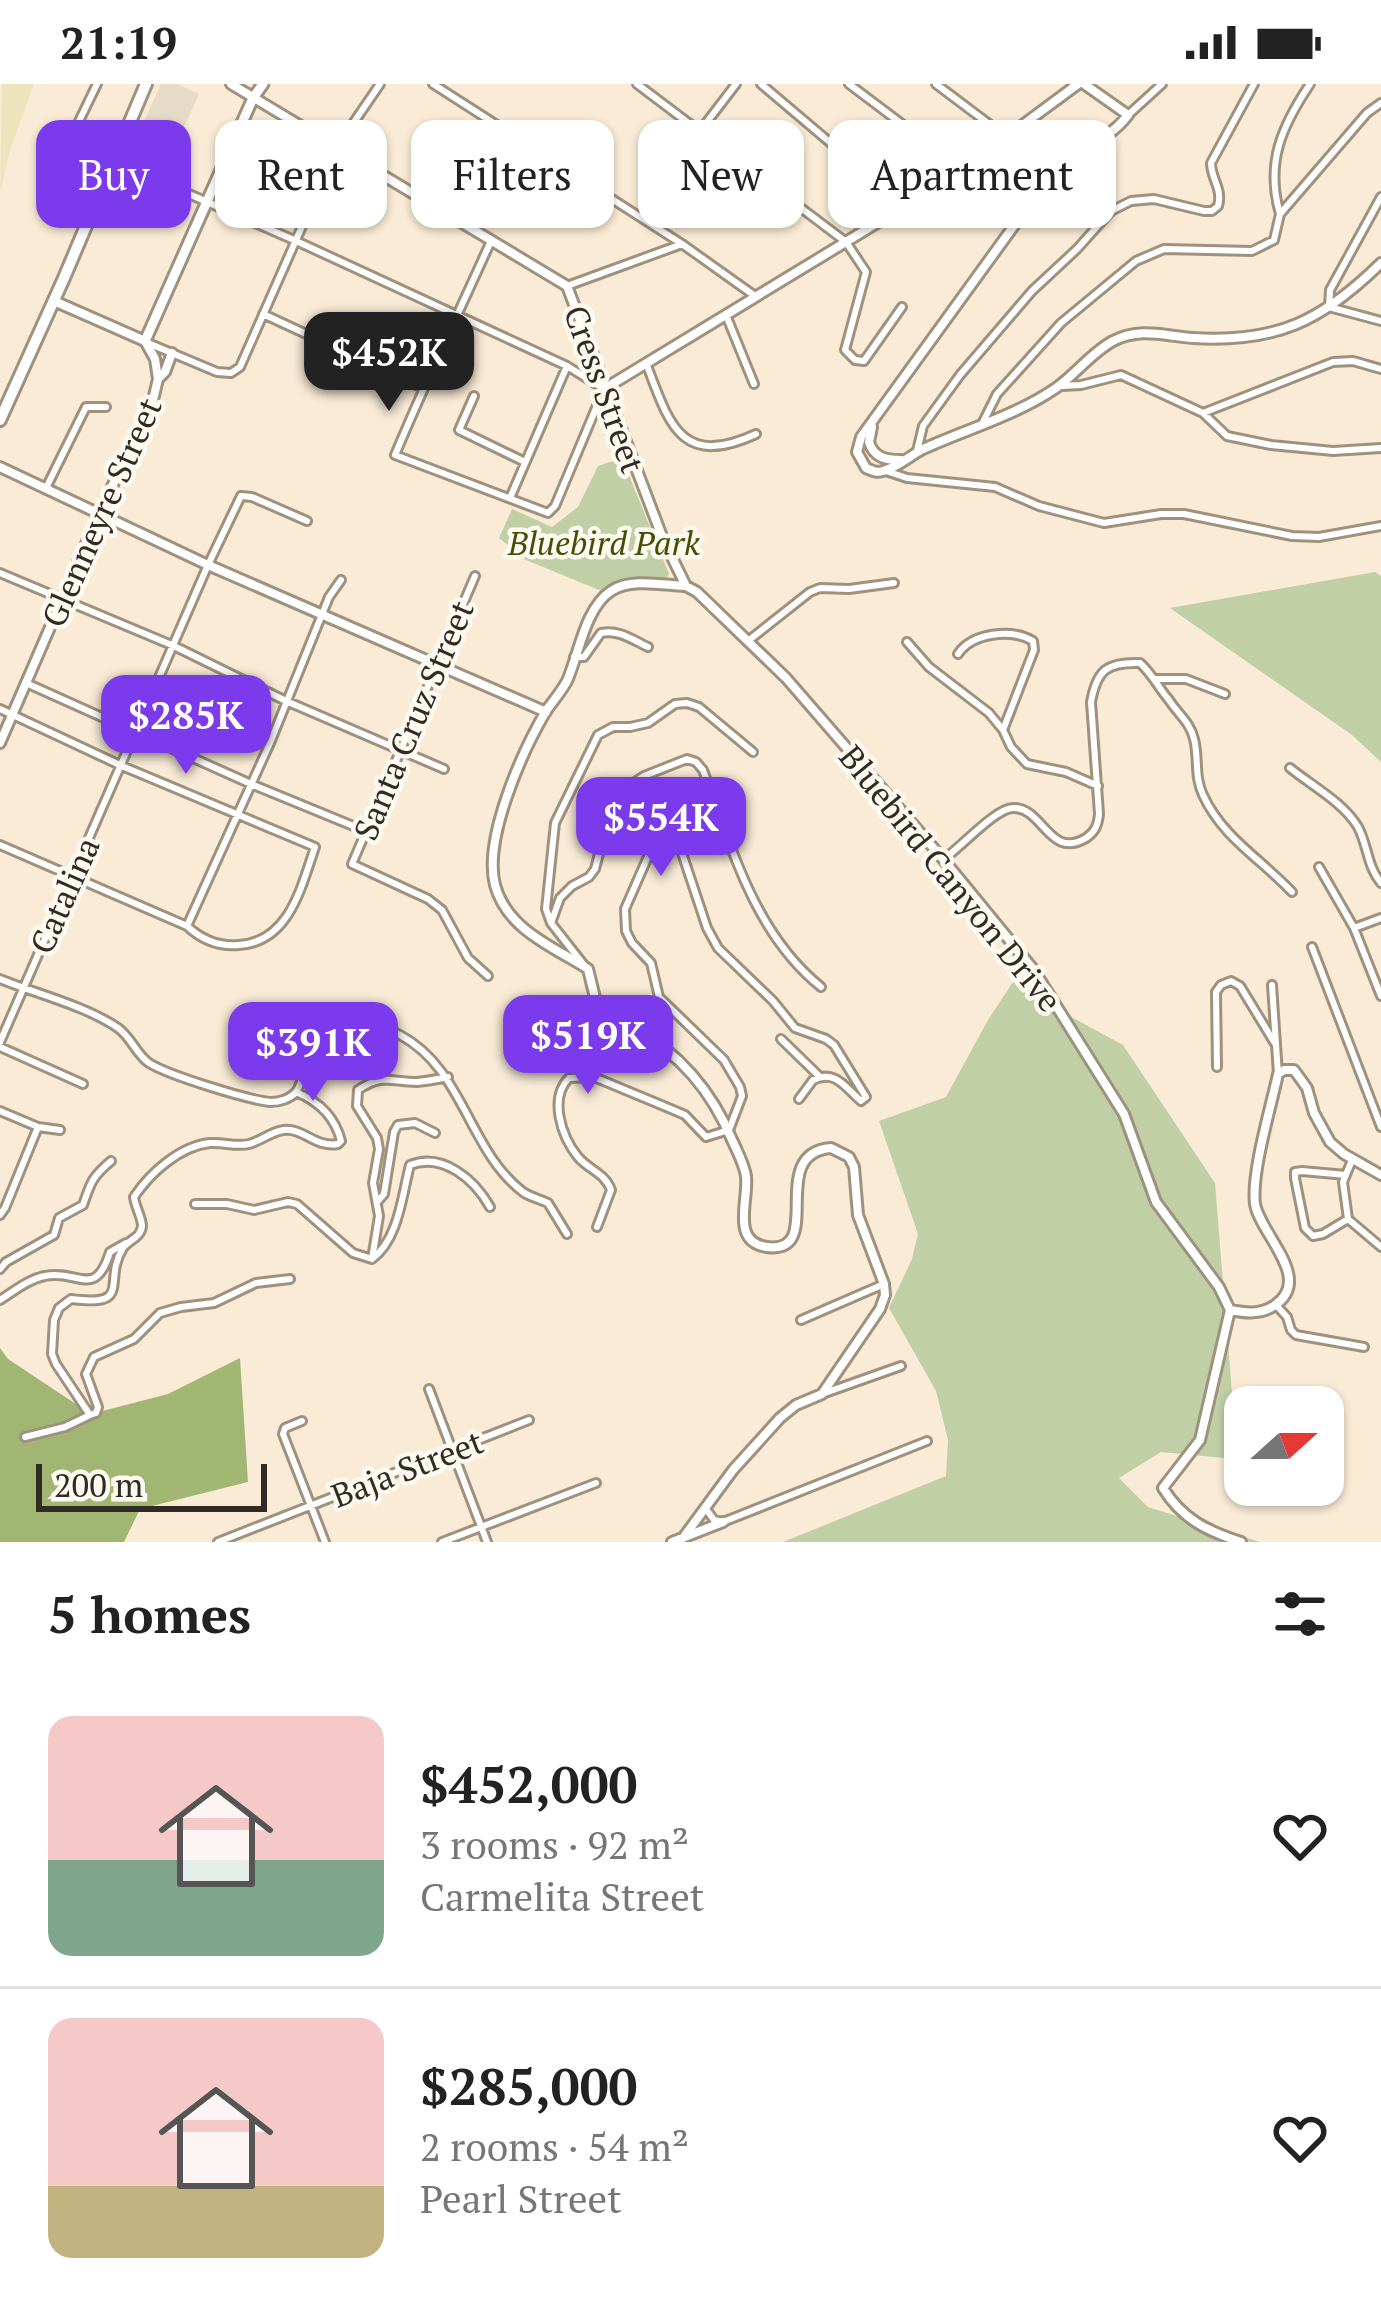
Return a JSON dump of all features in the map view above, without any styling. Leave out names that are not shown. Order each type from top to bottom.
[{"type":"highway","points":[[130,120],[146,84]]},
{"type":"highway","points":[[0,420],[84,228]]},
{"type":"main road","points":[[145,341],[263,84]]},
{"type":"street","points":[[80,120],[97,84]]},
{"type":"street","name":"Cress Street","points":[[231,84],[291,120]]},
{"type":"street","points":[[355,120],[380,84]]},
{"type":"street","points":[[434,84],[755,296]]},
{"type":"street","points":[[638,84],[687,120]]},
{"type":"street","points":[[708,120],[736,84]]},
{"type":"street","points":[[761,84],[828,141]]},
{"type":"street","points":[[849,84],[897,120]]},
{"type":"street","points":[[937,84],[984,120]]},
{"type":"street","points":[[1032,120],[1081,84],[1128,115]]},
{"type":"street","points":[[1162,84],[1106,138],[1055,169],[861,437],[857,452],[866,468],[908,478],[995,487],[1040,506],[1104,523],[1184,514],[1319,537],[1381,526]]},
{"type":"street","points":[[917,452],[923,426],[960,375],[1032,291],[1111,211],[1144,200],[1204,211],[1218,206],[1220,193],[1211,163],[1254,84]]},
{"type":"street","points":[[1280,214],[1273,162],[1286,126],[1310,84]]},
{"type":"street","points":[[983,422],[997,394],[1061,323],[1136,261],[1165,249],[1252,251],[1274,240],[1280,214],[1366,113],[1381,103]]},
{"type":"street","name":"Cress Street","points":[[387,178],[566,286],[663,539],[686,586]]},
{"type":"street","points":[[191,196],[567,366],[604,389]]},
{"type":"street","points":[[1329,307],[1330,290],[1381,197]]},
{"type":"street","points":[[804,210],[846,242],[866,272],[845,350],[854,360],[865,361],[902,308]]},
{"type":"street","points":[[54,301],[221,373],[231,373],[240,367],[300,228]]},
{"type":"street","points":[[491,241],[394,455],[544,513],[555,506],[604,389],[869,228]]},
{"type":"street","points":[[566,286],[682,244]]},
{"type":"street","points":[[886,471],[917,452],[1036,400],[1097,352],[1130,334],[1147,331],[1245,339],[1294,326],[1351,292],[1381,263]]},
{"type":"street","points":[[1329,307],[1381,321]]},
{"type":"street","points":[[263,314],[423,388]]},
{"type":"street","points":[[726,315],[754,384]]},
{"type":"street","name":"Glenneyre Street","points":[[0,743],[153,400],[158,379],[155,359],[145,341]]},
{"type":"street","points":[[158,379],[166,372],[172,353]]},
{"type":"street","points":[[1203,412],[1333,362],[1353,361],[1381,369]]},
{"type":"street","points":[[646,363],[665,413],[675,432],[685,439],[711,447],[756,434]]},
{"type":"street","points":[[510,498],[567,366]]},
{"type":"street","points":[[1058,386],[1120,375],[1203,412],[1227,436],[1334,451],[1381,448]]},
{"type":"street","points":[[474,396],[459,430],[526,462]]},
{"type":"street","points":[[45,488],[86,406],[106,407]]},
{"type":"street","points":[[875,420],[869,434],[871,448],[878,457],[903,460]]},
{"type":"street","points":[[903,460],[908,478]]},
{"type":"street","points":[[0,467],[208,565],[546,712]]},
{"type":"street","name":"Catalina","points":[[0,1045],[241,496],[307,521]]},
{"type":"street","points":[[0,573],[444,769]]},
{"type":"street","name":"Santa Cruz Street","points":[[475,576],[352,864],[428,899],[450,921],[468,958],[488,976]]},
{"type":"street","points":[[187,926],[322,613],[341,580]]},
{"type":"street","points":[[748,641],[820,588],[894,583]]},
{"type":"street","points":[[584,965],[560,955],[514,920],[500,897],[493,869],[496,833],[506,796],[546,712],[565,685],[584,629],[610,591],[644,584],[686,586]]},
{"type":"street","name":"Bluebird Canyon Drive","points":[[686,586],[796,688],[1033,969],[1133,1135],[1156,1202],[1219,1287],[1230,1310]]},
{"type":"street","points":[[574,657],[584,657],[601,633],[608,631],[648,647]]},
{"type":"street","points":[[958,654],[963,646],[986,636],[1025,636],[1033,641],[1034,650],[1003,730]]},
{"type":"street","points":[[907,642],[929,667],[989,713],[1027,764],[1066,772],[1098,786]]},
{"type":"street","points":[[943,860],[993,815],[1015,807],[1036,817],[1051,837],[1068,843],[1089,836],[1098,826],[1091,702],[1100,674],[1122,663],[1140,663],[1186,718],[1194,738],[1197,779],[1224,830],[1292,892]]},
{"type":"street","points":[[1157,679],[1186,680],[1225,694]]},
{"type":"street","points":[[26,682],[364,830]]},
{"type":"street","points":[[753,752],[699,707],[687,703],[675,704],[648,723],[613,727],[598,735],[555,823],[546,909],[551,923],[592,977],[598,1010],[629,1024],[696,1076],[715,1101],[745,1170],[744,1229],[752,1241],[776,1246],[795,1232],[798,1173],[810,1153],[831,1148],[850,1157],[858,1215],[885,1295],[822,1394]]},
{"type":"street","points":[[0,709],[315,847],[281,927],[266,939],[229,946],[212,943],[187,926],[0,845]]},
{"type":"street","points":[[551,923],[560,898],[595,869],[626,788],[687,759],[703,770],[758,911],[785,952],[821,987]]},
{"type":"street","points":[[1289,768],[1354,822],[1381,883]]},
{"type":"street","points":[[597,1227],[611,1190],[607,1179],[575,1153],[560,1118],[559,1092],[569,1078],[594,1077],[685,1115],[706,1137],[728,1130],[742,1096],[724,1060],[658,997],[651,963],[626,931],[625,908],[663,832],[680,847],[718,948],[796,1028],[834,1046],[865,1093],[865,1100],[839,1080],[819,1076],[799,1099]]},
{"type":"street","points":[[1319,867],[1354,928],[1381,996]]},
{"type":"street","points":[[1354,928],[1381,919]]},
{"type":"street","points":[[1312,947],[1381,1127]]},
{"type":"street","points":[[0,979],[120,1029],[149,1063],[268,1102],[282,1101],[296,1092],[320,1046],[348,1031],[377,1028],[398,1034],[427,1054],[448,1077],[497,1164],[526,1195],[548,1203],[567,1234]]},
{"type":"street","points":[[1217,1067],[1216,992],[1231,981],[1240,986],[1276,1045]]},
{"type":"street","points":[[1241,1542],[1199,1526],[1173,1505],[1163,1488],[1200,1440],[1230,1310],[1257,1313],[1284,1297],[1288,1270],[1254,1202],[1278,1074],[1272,985]]},
{"type":"street","points":[[781,1039],[819,1076]]},
{"type":"street","points":[[0,1045],[83,1084]]},
{"type":"street","points":[[1278,1074],[1294,1070],[1330,1142],[1381,1175]]},
{"type":"street","points":[[372,1259],[379,1216],[374,1183],[379,1149],[357,1106],[358,1090],[378,1079],[412,1082],[448,1077]]},
{"type":"street","points":[[0,1300],[48,1275],[96,1277],[116,1246],[137,1237],[142,1227],[134,1197],[143,1184],[183,1153],[204,1144],[243,1146],[283,1130],[321,1145],[338,1144],[340,1133],[318,1102],[296,1092]]},
{"type":"street","points":[[0,1112],[60,1130]]},
{"type":"street","points":[[377,1202],[384,1194],[398,1125],[416,1124],[435,1133]]},
{"type":"street","points":[[0,1215],[38,1127]]},
{"type":"street","points":[[372,1259],[385,1246],[406,1189],[408,1169],[416,1162],[427,1159],[450,1168],[471,1181],[490,1207]]},
{"type":"street","points":[[1352,1159],[1342,1182],[1348,1219],[1381,1247]]},
{"type":"street","points":[[0,1269],[54,1235],[59,1218],[83,1205],[89,1183],[111,1161]]},
{"type":"street","points":[[1346,1174],[1295,1172],[1305,1228],[1313,1236],[1348,1219]]},
{"type":"street","points":[[195,1204],[254,1210],[297,1204],[353,1253],[372,1259]]},
{"type":"street","points":[[90,1415],[56,1364],[53,1320],[71,1299],[99,1303],[107,1298],[126,1243]]},
{"type":"street","points":[[25,1437],[96,1413],[88,1365],[94,1357],[134,1339],[160,1313],[214,1303],[256,1283],[290,1279]]},
{"type":"street","points":[[801,1320],[884,1284]]},
{"type":"street","points":[[1276,1305],[1296,1335],[1364,1347]]},
{"type":"street","points":[[683,1538],[733,1470],[780,1418],[822,1394],[902,1366]]},
{"type":"street","points":[[429,1389],[487,1542]]},
{"type":"street","points":[[302,1420],[285,1428],[283,1434],[326,1542]]},
{"type":"street","name":"Baja Street","points":[[218,1542],[529,1420]]},
{"type":"street","points":[[672,1542],[926,1441]]},
{"type":"street","points":[[442,1542],[596,1483]]},
{"type":"street","points":[[705,1508],[714,1520],[723,1522]]},
{"type":"shaded area","points":[[161,84],[177,84],[199,94],[187,120],[145,120]]},
{"type":"green space","name":"Bluebird Park","points":[[622,458],[669,574],[666,579],[620,583],[604,592],[526,560],[499,538],[512,509],[552,527],[578,507],[598,466]]},
{"type":"green space","points":[[1375,572],[1381,576],[1381,762],[1352,735],[1170,608]]},
{"type":"green space","points":[[1017,976],[1073,1018],[1123,1045],[1215,1183],[1231,1386],[1224,1386],[1224,1458],[1161,1452],[1119,1478],[1148,1507],[1260,1542],[783,1542],[946,1476],[948,1440],[936,1391],[889,1308],[918,1234],[879,1121],[946,1097]]},
{"type":"green space","points":[[0,1348],[8,1359],[91,1414],[168,1394],[240,1358],[248,1482],[140,1509],[124,1542],[0,1542]]},
{"type":"sand","points":[[2,84],[34,84],[0,192]]}]
